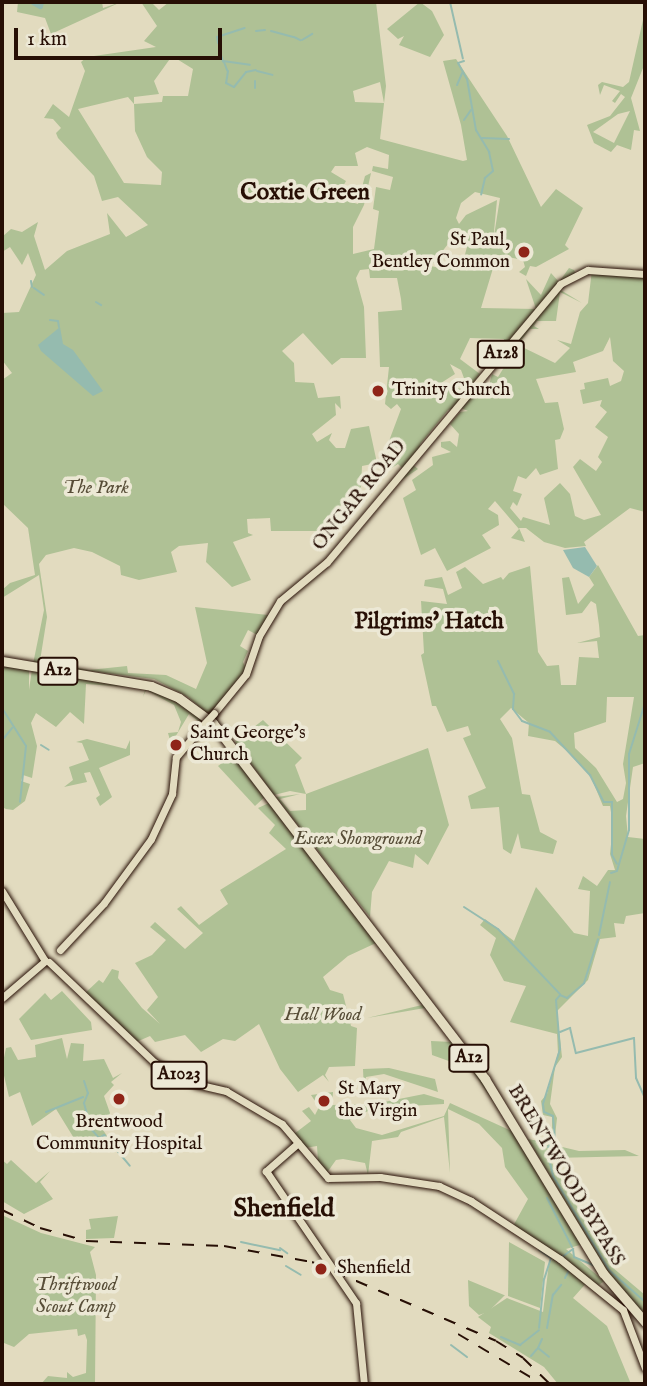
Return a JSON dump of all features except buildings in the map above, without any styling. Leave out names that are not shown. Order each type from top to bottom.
[{"type":"highway","name":"BRENTWOOD BYPASS","points":[[2,659],[140,681],[179,695],[213,720],[485,1079],[603,1273],[645,1321]]},
{"type":"highway","name":"BRENTWOOD BYPASS","points":[[277,803],[489,1080],[608,1276],[645,1321]]},
{"type":"main road","name":"ONGAR ROAD","points":[[51,962],[125,878],[155,834],[173,788],[176,757],[246,674],[260,634],[280,601],[327,562],[559,286],[588,270],[645,274]]},
{"type":"main road","name":"A1023","points":[[2,891],[51,962],[154,1062],[196,1084],[226,1091],[282,1124],[331,1179],[367,1176],[425,1182],[481,1208],[560,1259],[623,1310],[645,1368]]},
{"type":"main road","name":"A128","points":[[2,998],[37,968],[51,962]]},
{"type":"main road","points":[[2,984],[9,990]]},
{"type":"main road","points":[[298,1143],[267,1173],[355,1302],[364,1384]]},
{"type":"green space","points":[[18,2],[102,2],[103,8],[121,2],[51,34],[45,18],[17,12]]},
{"type":"green space","name":"The Park","points":[[141,2],[151,2],[159,10],[169,2],[376,2],[386,86],[380,139],[463,161],[467,160],[461,125],[443,61],[456,59],[507,136],[541,207],[556,189],[583,208],[565,245],[569,249],[536,267],[530,266],[526,276],[519,272],[525,267],[523,260],[497,255],[481,308],[536,309],[526,279],[541,295],[551,273],[559,282],[569,268],[576,274],[559,289],[582,303],[560,292],[556,321],[537,321],[534,326],[539,329],[530,329],[518,345],[555,363],[570,348],[557,340],[571,344],[580,312],[588,303],[592,270],[645,274],[645,512],[630,508],[584,542],[586,546],[565,548],[544,542],[526,528],[519,528],[525,542],[511,538],[519,529],[495,501],[488,509],[498,515],[499,525],[482,535],[491,548],[447,571],[435,548],[421,555],[403,498],[416,490],[412,480],[433,465],[432,457],[451,452],[441,447],[441,442],[450,441],[457,447],[459,434],[450,424],[460,412],[468,411],[458,407],[448,410],[421,443],[412,464],[418,469],[396,484],[402,468],[398,464],[392,468],[383,457],[401,409],[397,404],[391,409],[385,404],[389,367],[380,367],[378,312],[402,310],[401,299],[397,278],[370,278],[369,269],[360,270],[356,278],[364,307],[366,358],[341,358],[332,365],[303,333],[282,351],[294,363],[295,382],[314,383],[318,398],[340,396],[341,409],[335,403],[336,415],[312,434],[317,442],[332,433],[329,440],[336,448],[345,448],[351,429],[369,426],[377,463],[362,466],[361,487],[357,492],[362,498],[357,505],[341,505],[335,524],[318,531],[271,531],[270,518],[247,519],[248,533],[253,535],[233,542],[251,580],[232,587],[206,562],[208,543],[179,546],[171,552],[177,572],[139,580],[121,575],[120,566],[92,552],[74,548],[46,555],[39,564],[47,617],[40,661],[89,670],[127,666],[128,673],[166,675],[196,689],[207,663],[195,607],[268,615],[259,636],[248,630],[240,646],[248,651],[243,662],[246,669],[209,715],[188,697],[154,679],[33,664],[44,610],[39,575],[2,598],[2,590],[10,583],[35,575],[28,528],[2,503],[2,380],[12,373],[2,360],[2,313],[19,312],[36,275],[28,253],[22,265],[10,247],[2,252],[2,237],[11,229],[22,232],[38,222],[34,236],[45,270],[67,251],[110,234],[107,213],[126,237],[148,225],[118,197],[102,201],[94,176],[58,138],[56,133],[61,128],[53,119],[44,118],[53,104],[69,117],[85,71],[81,62],[87,57],[156,47],[144,41],[157,26]],"holes":[[[172,56],[193,69],[188,96],[163,96],[162,102],[134,104],[134,97],[159,94],[154,81]],[[380,82],[384,103],[355,102],[353,91]],[[128,97],[134,104],[135,131],[147,157],[162,172],[161,185],[124,183],[78,109]],[[367,147],[389,155],[388,169],[373,166],[372,171],[393,177],[390,190],[376,187],[373,209],[379,211],[374,249],[353,254],[353,227],[364,205],[371,173],[365,176],[361,191],[353,192],[361,195],[358,204],[344,200],[341,190],[346,181],[331,172],[335,166],[358,166],[355,153]],[[475,192],[500,198],[493,242],[497,200],[466,215],[459,224],[456,218],[461,203]],[[468,243],[463,262],[451,263],[448,270],[431,266],[448,244]],[[610,337],[613,361],[624,371],[621,381],[610,386],[608,378],[584,383],[585,389],[580,390],[583,404],[602,400],[600,406],[607,412],[595,427],[608,437],[598,457],[602,462],[596,471],[580,459],[573,467],[601,515],[584,520],[575,516],[570,494],[560,483],[544,498],[550,525],[523,517],[521,521],[510,508],[513,502],[517,506],[522,494],[513,491],[518,476],[526,479],[536,468],[540,475],[558,469],[555,440],[560,439],[564,429],[558,402],[545,403],[536,379],[576,372],[573,362],[603,351]],[[470,338],[504,339],[501,357],[508,361],[498,377],[492,374],[487,393],[481,395],[441,383],[455,374],[450,364],[461,370],[468,389],[480,374],[460,359]]]},
{"type":"green space","points":[[420,2],[432,11],[444,35],[430,57],[399,45],[404,36],[398,39],[387,29]]},
{"type":"green space","points":[[645,11],[645,63],[631,98],[640,131],[634,130],[631,150],[617,145],[611,152],[594,143],[587,125],[610,116],[625,97],[621,94],[615,103],[612,101],[620,91],[604,85],[600,95],[598,85],[602,82],[623,87],[629,82]],"holes":[[[630,111],[614,143],[593,132],[618,114]]]},
{"type":"green space","points":[[598,565],[638,636],[645,635],[645,763],[633,767],[626,816],[628,837],[645,839],[645,913],[626,916],[624,924],[614,923],[616,937],[600,939],[588,980],[557,1011],[562,1057],[555,1067],[550,1104],[557,1118],[554,1145],[579,1151],[625,1150],[639,1156],[553,1158],[552,1163],[612,1267],[645,1295],[645,1315],[614,1282],[528,1139],[549,1143],[552,1137],[552,1117],[543,1115],[541,1101],[547,1094],[558,1053],[557,1034],[510,1022],[526,986],[504,981],[490,955],[496,938],[480,925],[485,919],[514,941],[536,887],[574,933],[588,936],[590,891],[578,889],[583,876],[597,886],[608,870],[615,870],[610,854],[613,825],[610,806],[603,806],[591,777],[567,751],[555,741],[528,736],[529,723],[511,708],[500,719],[512,738],[522,794],[530,795],[540,832],[557,841],[553,854],[521,848],[518,833],[511,854],[503,849],[499,807],[471,809],[468,796],[486,788],[463,738],[471,735],[468,726],[447,732],[436,706],[432,706],[421,655],[424,653],[421,601],[447,604],[443,589],[424,586],[425,580],[442,577],[448,595],[462,588],[456,572],[465,567],[483,584],[501,577],[503,580],[509,573],[530,566],[538,652],[547,666],[559,665],[561,685],[576,685],[579,657],[599,658],[597,641],[577,643],[600,637],[599,625],[596,604],[591,601],[582,613],[566,615],[562,578],[569,577],[578,604],[594,585],[589,577]],"holes":[[[607,697],[634,697],[623,764],[626,783],[623,799],[617,802],[596,768],[575,748],[574,733],[606,722]]]},
{"type":"green space","points":[[2,663],[29,669],[29,690],[32,669],[135,684],[167,694],[206,719],[201,723],[189,714],[171,744],[168,733],[178,732],[181,722],[174,705],[146,690],[143,697],[145,690],[141,688],[86,684],[84,724],[70,712],[56,727],[36,713],[31,723],[37,746],[32,778],[23,775],[21,781],[30,784],[25,801],[13,810],[6,809],[2,807]]},
{"type":"green space","points":[[263,720],[302,758],[295,765],[306,794],[290,791],[274,795],[235,742]]},
{"type":"green space","points":[[87,739],[126,749],[130,740],[130,755],[99,768],[112,797],[100,806],[96,798],[100,795],[90,772],[84,773],[87,782],[64,787],[73,780],[69,767],[89,760],[82,743],[76,742]]},
{"type":"green space","name":"Essex Showground","points":[[428,748],[449,825],[428,865],[415,854],[413,868],[389,861],[372,892],[370,917],[276,797],[300,794],[280,799],[290,811],[306,810],[306,794]]},
{"type":"green space","points":[[233,755],[267,795],[255,806],[218,766]]},
{"type":"green space","name":"Hall Wood","points":[[271,802],[429,1007],[531,1153],[583,1244],[566,1249],[604,1281],[599,1285],[589,1280],[573,1298],[607,1326],[631,1384],[558,1384],[544,1367],[489,1333],[491,1327],[478,1317],[507,1298],[543,1312],[549,1263],[558,1254],[512,1228],[528,1199],[505,1167],[502,1148],[479,1124],[448,1109],[450,1173],[444,1117],[401,1132],[398,1137],[372,1141],[368,1175],[365,1163],[343,1159],[336,1160],[326,1174],[318,1161],[317,1146],[305,1148],[294,1134],[311,1121],[302,1111],[309,1107],[315,1115],[319,1107],[311,1095],[333,1092],[332,1105],[374,1104],[424,1094],[444,1100],[444,1104],[374,1108],[350,1120],[356,1128],[382,1135],[444,1116],[450,1103],[514,1132],[471,1069],[432,1055],[431,1041],[452,1042],[425,1008],[367,1018],[422,1005],[376,943],[348,956],[323,977],[330,990],[343,994],[351,1026],[357,1028],[355,1066],[329,1067],[325,1075],[329,1082],[323,1075],[298,1092],[280,1069],[259,1024],[235,1041],[223,1039],[201,1052],[185,1035],[155,1042],[150,1036],[134,1043],[83,995],[99,980],[103,983],[112,969],[119,971],[118,978],[142,1008],[160,1024],[147,1010],[158,997],[135,963],[152,955],[166,940],[150,927],[155,922],[185,949],[203,933],[177,909],[181,906],[199,925],[228,904],[220,890],[286,849],[269,833],[275,825],[258,808]]},
{"type":"green space","points":[[62,991],[91,1022],[92,1030],[31,1040],[19,1019],[45,993],[51,1000]]},
{"type":"green space","points":[[62,1038],[67,1059],[71,1043],[84,1044],[83,1061],[104,1059],[113,1078],[122,1073],[111,1082],[114,1085],[104,1096],[110,1113],[103,1130],[116,1149],[80,1148],[56,1109],[32,1126],[20,1092],[9,1097],[2,1067],[6,1048],[11,1047],[18,1060],[36,1057],[35,1045]]},
{"type":"green space","points":[[389,1068],[435,1079],[438,1092],[384,1074],[366,1077],[364,1092],[363,1069]]},
{"type":"green space","points":[[2,1160],[7,1164],[11,1160],[36,1183],[50,1171],[40,1182],[53,1199],[24,1214],[2,1201]]},
{"type":"green space","name":"Thriftwood Scout Camp","points":[[2,1215],[41,1233],[95,1247],[90,1252],[96,1275],[95,1384],[41,1384],[48,1376],[67,1378],[67,1372],[73,1377],[86,1373],[87,1340],[85,1334],[78,1336],[77,1329],[29,1334],[14,1347],[4,1343]]},
{"type":"green space","points":[[118,1216],[114,1238],[86,1239],[86,1230],[91,1229],[89,1219]]},
{"type":"green space","points":[[509,1242],[545,1262],[540,1308],[508,1296]]},
{"type":"green space","points":[[468,1280],[505,1295],[488,1312],[479,1315],[469,1306]]},
{"type":"water","points":[[60,327],[63,344],[73,350],[103,391],[93,396],[41,351],[38,345]]},
{"type":"water","points":[[585,547],[597,566],[589,577],[573,568],[563,550]]},
{"type":"waterway","points":[[33,2],[40,6],[41,2]]},
{"type":"waterway","points":[[45,2],[52,2]]},
{"type":"waterway","points":[[57,2],[92,2]]},
{"type":"waterway","points":[[450,2],[463,59]]},
{"type":"waterway","points":[[218,43],[217,37],[245,28]]},
{"type":"waterway","points":[[256,31],[265,30]]},
{"type":"waterway","points":[[271,31],[293,37]]},
{"type":"waterway","points":[[302,40],[312,34]]},
{"type":"waterway","points":[[294,37],[300,40]]},
{"type":"waterway","points":[[219,49],[223,61],[250,65]]},
{"type":"waterway","points":[[464,61],[458,63],[467,79],[476,130],[489,152],[493,171],[485,178],[481,195]]},
{"type":"waterway","points":[[224,62],[227,70]]},
{"type":"waterway","points":[[228,71],[226,83],[234,87],[246,72],[256,70]]},
{"type":"waterway","points":[[257,71],[273,75]]},
{"type":"waterway","points":[[457,85],[462,73]]},
{"type":"waterway","points":[[255,81],[255,88]]},
{"type":"waterway","points":[[464,120],[471,110]]},
{"type":"waterway","points":[[482,138],[509,139]]},
{"type":"waterway","points":[[31,281],[32,287]]},
{"type":"waterway","points":[[34,288],[44,295]]},
{"type":"waterway","points":[[96,302],[101,305]]},
{"type":"waterway","points":[[50,320],[58,321],[59,327]]},
{"type":"waterway","points":[[498,661],[514,694],[513,709],[522,721],[550,732],[590,775],[604,802],[612,802],[612,855],[617,864]]},
{"type":"waterway","points":[[611,873],[617,871],[629,830],[629,754],[645,703]]},
{"type":"waterway","points":[[2,708],[26,746],[20,802]]},
{"type":"waterway","points":[[4,738],[12,728]]},
{"type":"waterway","points":[[41,745],[49,750]]},
{"type":"waterway","points":[[599,935],[610,882]]},
{"type":"waterway","points":[[464,907],[498,929],[560,994]]},
{"type":"waterway","points":[[548,1147],[555,1140],[553,1116],[544,1112],[543,1104],[560,1049],[556,1000],[560,995],[567,998],[584,983],[598,939]]},
{"type":"waterway","points":[[560,1032],[570,1028],[576,1053],[634,1038],[636,1078],[645,1098]]},
{"type":"waterway","points":[[84,1081],[88,1093],[84,1103],[91,1129],[99,1138],[104,1135],[130,1166]]},
{"type":"waterway","points":[[46,1112],[83,1097]]},
{"type":"waterway","points":[[548,1154],[553,1176],[609,1270],[645,1302]]},
{"type":"waterway","points":[[547,1198],[572,1247]]},
{"type":"waterway","points":[[241,1242],[280,1250]]},
{"type":"waterway","points":[[280,1248],[287,1253]]},
{"type":"waterway","points":[[562,1257],[573,1249],[574,1257],[595,1266]]},
{"type":"waterway","points":[[539,1250],[551,1258],[544,1279],[539,1328]]},
{"type":"waterway","points":[[286,1266],[301,1275]]},
{"type":"waterway","points":[[565,1278],[569,1270]]},
{"type":"waterway","points":[[547,1328],[553,1295],[561,1285]]},
{"type":"waterway","points":[[501,1337],[520,1345],[539,1330]]},
{"type":"waterway","points":[[542,1339],[538,1348],[549,1357]]},
{"type":"waterway","points":[[451,1345],[467,1357]]},
{"type":"waterway","points":[[531,1356],[537,1349]]},
{"type":"railway","points":[[2,1210],[40,1228],[86,1241],[224,1246],[312,1262],[496,1341],[523,1358],[550,1384]]},
{"type":"railway","points":[[458,1334],[542,1384]]},
{"type":"place","name":"St Paul, Bentley Common","points":[[524,252]]},
{"type":"place","name":"Trinity Church","points":[[378,391]]},
{"type":"place","name":"Saint George's Church","points":[[176,745]]},
{"type":"place","name":"Brentwood Community Hospital","points":[[119,1099]]},
{"type":"place","name":"St Mary the Virgin","points":[[324,1101]]},
{"type":"place","name":"Shenfield","points":[[321,1269]]},
{"type":"district","name":"Coxtie Green","points":[[305,193]]},
{"type":"district","name":"Pilgrims' Hatch","points":[[429,622]]},
{"type":"district","name":"Shenfield","points":[[284,1209]]}]
